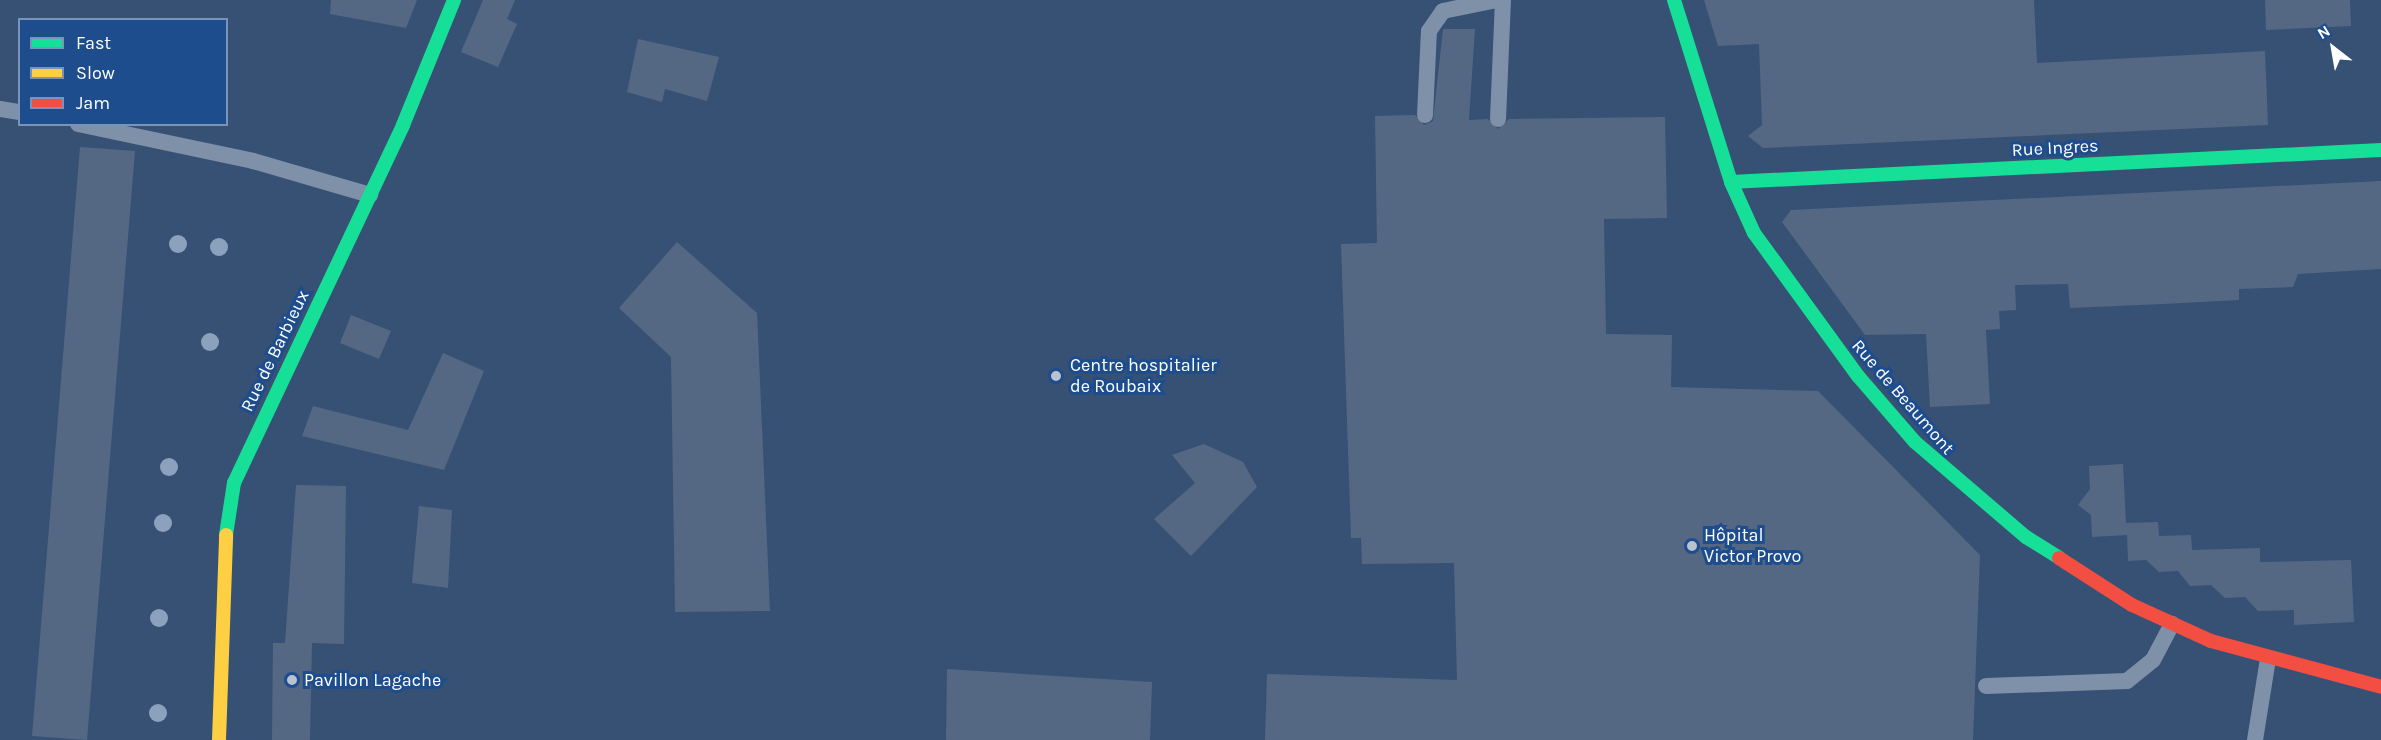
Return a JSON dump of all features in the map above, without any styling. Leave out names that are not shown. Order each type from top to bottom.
[{"type":"street","name":"Rue de Barbieux","points":[[219,740],[226,538],[234,483],[370,195],[454,0]]},
{"type":"street","name":"Rue de Beaumont","points":[[1674,0],[1731,182],[1775,264],[1858,376],[1915,442],[2026,537],[2101,587],[2172,624],[2268,659],[2381,687]]},
{"type":"street","name":"Rue Ingres","points":[[1731,182],[2381,150]]},
{"type":"lane","points":[[1425,115],[1429,31],[1443,11],[1496,0]]},
{"type":"lane","points":[[1498,119],[1503,0]]},
{"type":"lane","points":[[0,109],[18,112]]},
{"type":"lane","points":[[87,126],[253,161],[370,195]]},
{"type":"lane","points":[[1986,686],[2127,681],[2153,660],[2172,624]]},
{"type":"lane","points":[[2255,740],[2268,659]]},
{"type":"building","points":[[331,0],[417,0],[406,28],[330,14]]},
{"type":"building","points":[[483,0],[515,0],[507,19],[517,24],[498,67],[461,52]]},
{"type":"building","points":[[1704,0],[2034,0],[2037,63],[2265,51],[2268,125],[1763,148],[1748,136],[1762,125],[1759,44],[1718,46]]},
{"type":"building","points":[[2265,0],[2350,0],[2351,26],[2266,30]]},
{"type":"building","name":"Hôpital Victor Provo","points":[[1443,29],[1475,29],[1469,120],[1488,119],[1498,129],[1509,119],[1665,117],[1667,218],[1604,219],[1606,334],[1672,335],[1671,387],[1818,391],[1980,555],[1973,740],[1265,740],[1267,674],[1457,680],[1454,563],[1362,564],[1361,538],[1351,538],[1341,244],[1377,243],[1375,116],[1415,115],[1424,125],[1433,121]]},
{"type":"building","points":[[638,39],[719,57],[707,101],[665,89],[662,102],[627,92]]},
{"type":"building","points":[[80,147],[135,151],[87,740],[32,736]]},
{"type":"building","points":[[2381,181],[2381,269],[2298,274],[2293,287],[2239,289],[2239,300],[2163,304],[2070,308],[2068,284],[2015,285],[2016,310],[1999,311],[2000,329],[1986,330],[1990,404],[1930,407],[1926,334],[1865,335],[1782,222],[1791,210]]},
{"type":"building","points":[[677,242],[757,313],[770,611],[675,612],[671,357],[619,308]]},
{"type":"building","points":[[351,315],[391,331],[379,359],[340,343]]},
{"type":"building","points":[[443,353],[484,371],[444,470],[302,436],[313,406],[408,430]]},
{"type":"building","points":[[1204,444],[1243,462],[1257,487],[1191,556],[1154,519],[1195,483],[1172,455]]},
{"type":"building","points":[[2123,464],[2126,523],[2158,522],[2159,536],[2191,535],[2192,550],[2260,548],[2260,562],[2351,560],[2354,622],[2294,625],[2294,610],[2258,611],[2245,597],[2225,598],[2211,585],[2190,586],[2178,571],[2159,572],[2146,560],[2128,561],[2127,535],[2092,537],[2091,515],[2078,505],[2090,489],[2089,466]]},
{"type":"building","points":[[296,485],[346,486],[344,644],[312,643],[310,740],[272,740],[273,643],[285,643]]},
{"type":"building","points":[[419,506],[452,510],[448,588],[412,583]]},
{"type":"building","points":[[947,669],[1152,682],[1150,740],[946,740]]},
{"type":"traffic: fast","points":[[226,535],[234,483],[403,125],[454,0]]},
{"type":"traffic: fast","points":[[1674,0],[1731,182],[1754,233],[1858,376],[1915,442],[2026,537],[2059,558]]},
{"type":"traffic: fast","points":[[1731,182],[2381,150]]},
{"type":"traffic: slow","points":[[219,740],[226,535]]},
{"type":"traffic: jam","points":[[2059,558],[2132,605],[2211,641],[2381,687]]},
{"type":"place","name":"Centre hospitalier de Roubaix","points":[[1056,376]]},
{"type":"place","name":"Hôpital Victor Provo","points":[[1692,546]]},
{"type":"place","name":"Pavillon Lagache","points":[[292,680]]}]
